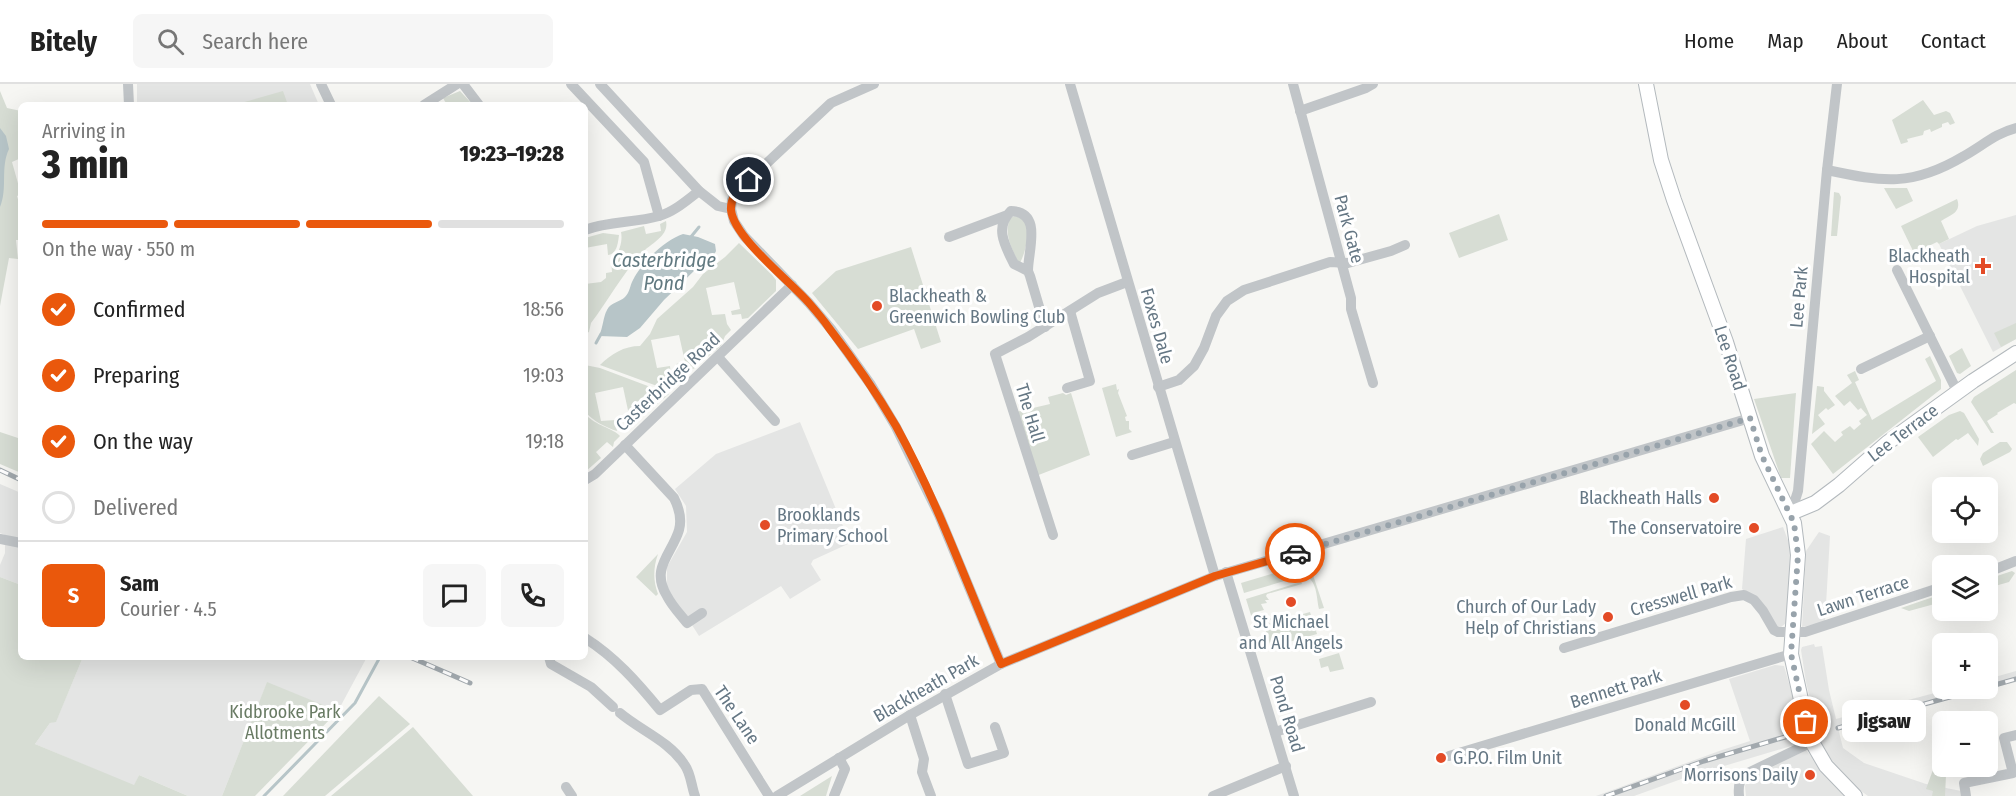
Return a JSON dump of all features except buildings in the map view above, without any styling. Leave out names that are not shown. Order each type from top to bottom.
[{"type":"main road","name":"Lee Road","points":[[1646,84],[1661,160],[1726,342],[1762,456],[1794,523],[1798,555],[1791,654],[1812,742],[1826,766],[1856,795]]},
{"type":"main road","name":"Lee Terrace","points":[[1791,513],[1815,503],[1887,443],[2016,353]]},
{"type":"street","points":[[128,84],[129,102]]},
{"type":"street","points":[[321,84],[330,102]]},
{"type":"street","points":[[429,102],[457,84]]},
{"type":"street","points":[[463,84],[476,102]]},
{"type":"street","points":[[571,84],[588,102]]},
{"type":"street","points":[[600,84],[699,191],[718,206],[731,209]]},
{"type":"street","points":[[874,84],[831,103],[736,192],[731,209],[734,221],[744,236],[809,303],[837,339],[871,385],[896,427],[939,515],[1001,664]]},
{"type":"street","name":"Foxes Dale","points":[[1070,84],[1215,576]]},
{"type":"street","name":"Park Gate","points":[[1293,84],[1351,298],[1351,309],[1373,383]]},
{"type":"street","points":[[1300,111],[1373,84]]},
{"type":"street","name":"Lee Park","points":[[1791,513],[1798,491],[1827,170],[1838,84]]},
{"type":"street","points":[[588,102],[644,162],[659,216]]},
{"type":"street","points":[[1827,170],[1890,181],[1921,177],[1951,164],[1991,138],[2016,128]]},
{"type":"street","points":[[588,229],[659,216],[671,211],[699,191]]},
{"type":"street","points":[[949,237],[1005,216],[1011,211],[1019,211],[1028,216],[1031,225],[1028,271],[1045,327]]},
{"type":"street","points":[[1005,216],[1001,231],[1006,248],[1014,264],[1028,271]]},
{"type":"street","points":[[1158,387],[1179,380],[1194,366],[1204,348],[1216,316],[1227,301],[1244,290],[1330,262],[1348,263],[1405,245]]},
{"type":"street","points":[[1897,270],[1958,393]]},
{"type":"street","name":"The Hall","points":[[1053,535],[995,354],[1045,327],[1098,293],[1127,282]]},
{"type":"street","name":"Casterbridge Road","points":[[588,478],[792,285]]},
{"type":"street","points":[[1067,388],[1090,381],[1070,311]]},
{"type":"street","points":[[1861,369],[1930,336]]},
{"type":"street","points":[[718,357],[775,421]]},
{"type":"street","name":"Blackheath Park","points":[[777,796],[909,715],[1001,664],[1215,576],[1750,418]]},
{"type":"street","points":[[1132,454],[1174,442]]},
{"type":"street","points":[[625,445],[674,498],[679,509],[680,529],[662,563],[662,585],[667,596],[687,622],[702,613]]},
{"type":"street","points":[[0,539],[18,542]]},
{"type":"street","points":[[1998,568],[2016,561]]},
{"type":"street","name":"Pond Road","points":[[1226,572],[1294,796]]},
{"type":"street","name":"Lawn Terrace","points":[[1792,632],[1805,632],[1932,590]]},
{"type":"street","name":"Cresswell Park","points":[[1564,648],[1744,595],[1754,600],[1763,610],[1774,630],[1792,632]]},
{"type":"street","name":"The Lane","points":[[588,640],[613,658],[633,677],[660,710],[691,690],[702,689],[769,796]]},
{"type":"street","name":"Bennett Park","points":[[1449,756],[1791,654]]},
{"type":"street","points":[[550,660],[552,664],[591,687],[616,710],[661,742],[685,764],[695,796]]},
{"type":"street","points":[[945,694],[968,764],[1004,753],[995,726]]},
{"type":"street","points":[[1275,732],[1371,702]]},
{"type":"street","points":[[909,715],[924,759],[922,772],[931,796]]},
{"type":"street","points":[[1966,796],[1964,783],[2013,773],[2004,738],[2016,735]]},
{"type":"street","points":[[1739,796],[1738,785],[1741,778],[1748,772],[1812,742]]},
{"type":"street","points":[[834,796],[845,769],[839,758]]},
{"type":"street","points":[[1213,796],[1286,766]]},
{"type":"shaded area","points":[[137,84],[310,84],[318,102],[137,102]]},
{"type":"shaded area","name":"Blackheath Hospital","points":[[2016,215],[2016,339],[1993,352],[1939,244],[1977,226]]},
{"type":"shaded area","name":"Brooklands Primary School","points":[[800,422],[850,543],[813,560],[811,564],[821,580],[790,599],[781,586],[699,636],[676,604],[667,586],[667,567],[687,532],[686,506],[675,489],[716,454]]},
{"type":"shaded area","points":[[0,484],[18,492],[18,584],[0,577],[0,565],[5,553],[5,535],[0,533]]},
{"type":"shaded area","points":[[1783,527],[1789,543],[1791,564],[1786,623],[1777,627],[1758,600],[1742,589],[1746,539]]},
{"type":"shaded area","points":[[1819,532],[1830,536],[1825,622],[1802,627],[1806,551]]},
{"type":"shaded area","points":[[1814,644],[1815,647],[1822,646],[1836,719],[1932,694],[1932,699],[1950,699],[1838,728],[1843,748],[1864,763],[1926,784],[1961,791],[1962,796],[1868,796],[1831,764],[1819,738],[1806,682],[1802,647]]},
{"type":"shaded area","points":[[82,660],[365,660],[338,711],[267,683],[222,796],[188,796],[139,775],[134,786],[35,744],[50,723],[56,721]]},
{"type":"shaded area","points":[[1775,665],[1784,666],[1800,728],[1794,729],[1798,744],[1687,777],[1634,796],[1596,796],[1750,741],[1729,679]]},
{"type":"shaded area","points":[[2016,671],[2016,682],[1998,687],[1998,676]]},
{"type":"shaded area","points":[[1806,750],[1847,796],[1746,796],[1745,786],[1748,779]]},
{"type":"green space","points":[[0,91],[7,108],[18,110],[18,159],[12,162],[18,183],[18,240],[16,240],[18,259],[9,258],[0,306]]},
{"type":"green space","points":[[283,91],[287,102],[244,102]]},
{"type":"green space","points":[[460,91],[470,102],[445,102],[443,98]]},
{"type":"green space","points":[[1923,100],[1934,115],[1946,111],[1950,113],[1955,123],[1942,124],[1942,127],[1931,132],[1930,129],[1924,131],[1923,135],[1907,139],[1908,142],[1901,144],[1892,120]]},
{"type":"green space","points":[[1884,188],[1907,188],[1913,201],[1896,209]]},
{"type":"green space","points":[[1834,192],[1839,193],[1841,197],[1837,236],[1831,236]]},
{"type":"green space","points":[[1957,199],[1957,210],[1941,221],[1949,239],[1914,253],[1901,226]]},
{"type":"green space","points":[[1499,214],[1508,240],[1459,258],[1449,233]]},
{"type":"green space","points":[[1015,216],[1025,220],[1027,231],[1026,247],[1020,263],[1008,235],[1010,218]]},
{"type":"green space","points":[[666,221],[663,234],[631,266],[591,323],[588,332],[588,284],[601,282],[606,278],[606,273],[612,272],[611,259],[620,248],[621,232],[644,226],[646,234],[661,231],[660,224]]},
{"type":"green space","points":[[603,233],[619,235],[617,248],[608,255],[607,244],[588,247],[588,237]]},
{"type":"green space","points":[[739,243],[776,280],[776,291],[748,318],[742,319],[741,314],[732,315],[731,311],[740,309],[734,282],[706,288],[712,315],[725,314],[731,330],[725,336],[721,346],[705,359],[700,353],[690,362],[695,368],[686,372],[685,367],[676,368],[676,364],[685,362],[679,335],[651,340],[657,368],[670,366],[671,376],[675,383],[668,390],[600,365],[618,351],[640,346],[650,334],[657,319]]},
{"type":"green space","name":"Blackheath & Greenwich Bowling Club","points":[[911,247],[941,342],[921,349],[914,329],[858,349],[812,293],[836,271]]},
{"type":"green space","points":[[2016,323],[2016,339],[2001,347],[1994,333]]},
{"type":"green space","points":[[1962,348],[1971,366],[1960,374],[1957,373],[1949,356]]},
{"type":"green space","points":[[1930,356],[1941,380],[1941,389],[1833,474],[1811,444],[1824,431],[1835,442],[1843,435],[1841,432],[1850,426],[1854,430],[1861,424],[1859,421],[1867,415],[1861,408],[1858,410],[1850,401],[1844,406],[1835,396],[1852,383],[1847,375],[1855,371],[1859,380],[1855,382],[1872,420],[1936,381],[1925,359]]},
{"type":"green space","points":[[588,366],[669,394],[631,426],[630,419],[622,420],[622,416],[629,415],[623,387],[595,393],[601,421],[615,420],[617,431],[588,415]]},
{"type":"green space","points":[[2016,370],[2016,404],[2014,403],[1987,421],[1994,433],[1991,433],[1971,402],[1974,397]]},
{"type":"green space","points":[[1116,384],[1127,416],[1126,421],[1129,421],[1129,429],[1132,432],[1116,437],[1102,388]]},
{"type":"green space","points":[[1817,386],[1824,387],[1824,391],[1835,405],[1828,410],[1826,408],[1818,415],[1825,424],[1812,434]]},
{"type":"green space","points":[[1063,393],[1066,395],[1071,393],[1090,455],[1036,476],[1016,412],[1050,404],[1048,397]]},
{"type":"green space","points":[[1796,393],[1790,478],[1781,478],[1754,399]]},
{"type":"green space","points":[[1960,411],[1964,413],[1979,439],[1978,446],[1968,433],[1956,439],[1933,457],[1918,437],[1949,415]]},
{"type":"green space","points":[[588,416],[620,436],[614,442],[613,447],[607,442],[596,452],[601,458],[588,469]]},
{"type":"green space","points":[[0,432],[18,438],[18,472],[0,464]]},
{"type":"green space","points":[[2000,442],[2007,442],[2012,449],[2010,452],[1983,466],[1980,459],[1983,453]]},
{"type":"green space","points":[[658,554],[654,569],[658,594],[656,596],[636,577]]},
{"type":"green space","points":[[1309,563],[1324,608],[1319,609],[1314,585],[1303,574],[1300,565]]},
{"type":"green space","points":[[1298,566],[1301,576],[1244,593],[1241,583]]},
{"type":"green space","points":[[2012,571],[2015,573],[2009,582],[1998,585],[1998,576]]},
{"type":"green space","points":[[0,577],[18,584],[18,660],[82,660],[56,722],[50,723],[35,744],[134,785],[139,775],[188,796],[0,796]]},
{"type":"green space","points":[[1301,582],[1302,584],[1267,594],[1269,600],[1261,604],[1264,610],[1252,613],[1256,624],[1271,618],[1271,620],[1254,625],[1246,599]]},
{"type":"green space","points":[[1932,597],[1932,605],[1909,611],[1901,608]]},
{"type":"green space","points":[[1310,612],[1317,634],[1271,647],[1264,625]]},
{"type":"green space","points":[[1339,653],[1344,669],[1330,672],[1328,666],[1321,668],[1319,659]]},
{"type":"green space","name":"Kidbrooke Park Allotments","points":[[267,682],[338,711],[255,796],[222,796]]},
{"type":"green space","points":[[379,696],[410,724],[325,796],[283,796]]},
{"type":"green space","points":[[413,727],[473,796],[331,796]]},
{"type":"green space","points":[[1932,772],[1932,777],[1946,777],[1945,796],[1932,796],[1933,791],[1926,789]]},
{"type":"green space","points":[[832,776],[826,796],[800,796]]},
{"type":"water","points":[[0,128],[6,136],[9,149],[6,156],[4,193],[0,207]]},
{"type":"water","name":"Casterbridge Pond","points":[[683,234],[715,244],[716,251],[712,259],[696,269],[664,300],[640,328],[627,337],[599,336],[607,310],[627,295],[642,266],[662,246]]},
{"type":"waterway","points":[[690,238],[699,227]]},
{"type":"waterway","points":[[596,343],[601,334]]},
{"type":"waterway","points":[[264,796],[355,703],[378,660]]},
{"type":"railway","points":[[0,470],[18,479]]},
{"type":"railway","points":[[417,660],[470,683]]},
{"type":"railway","points":[[1998,684],[2016,679]]},
{"type":"railway","points":[[1838,728],[1942,699]]},
{"type":"railway","points":[[1606,796],[1704,761],[1795,734]]},
{"type":"way so far","points":[[1295,553],[1750,418],[1762,456],[1794,523],[1798,555],[1791,654],[1806,722]]},
{"type":"place","name":"Blackheath Hospital","points":[[1983,266]]},
{"type":"place","name":"Blackheath & Greenwich Bowling Club","points":[[877,306]]},
{"type":"place","name":"Blackheath Halls","points":[[1714,498]]},
{"type":"place","name":"Brooklands Primary School","points":[[765,525]]},
{"type":"place","name":"The Conservatoire","points":[[1754,528]]},
{"type":"place","name":"St Michael and All Angels","points":[[1291,602]]},
{"type":"place","name":"Church of Our Lady Help of Christians","points":[[1608,617]]},
{"type":"place","name":"Donald McGill","points":[[1685,705]]},
{"type":"place","name":"Jigsaw","points":[[1806,722]]},
{"type":"place","name":"G.P.O. Film Unit","points":[[1441,758]]},
{"type":"place","name":"Morrisons Daily","points":[[1810,775]]},
{"type":"route","points":[[749,180],[736,192],[732,200],[731,209],[734,221],[744,236],[831,329],[871,385],[896,427],[939,515],[1001,664],[1215,576],[1295,553]]}]
